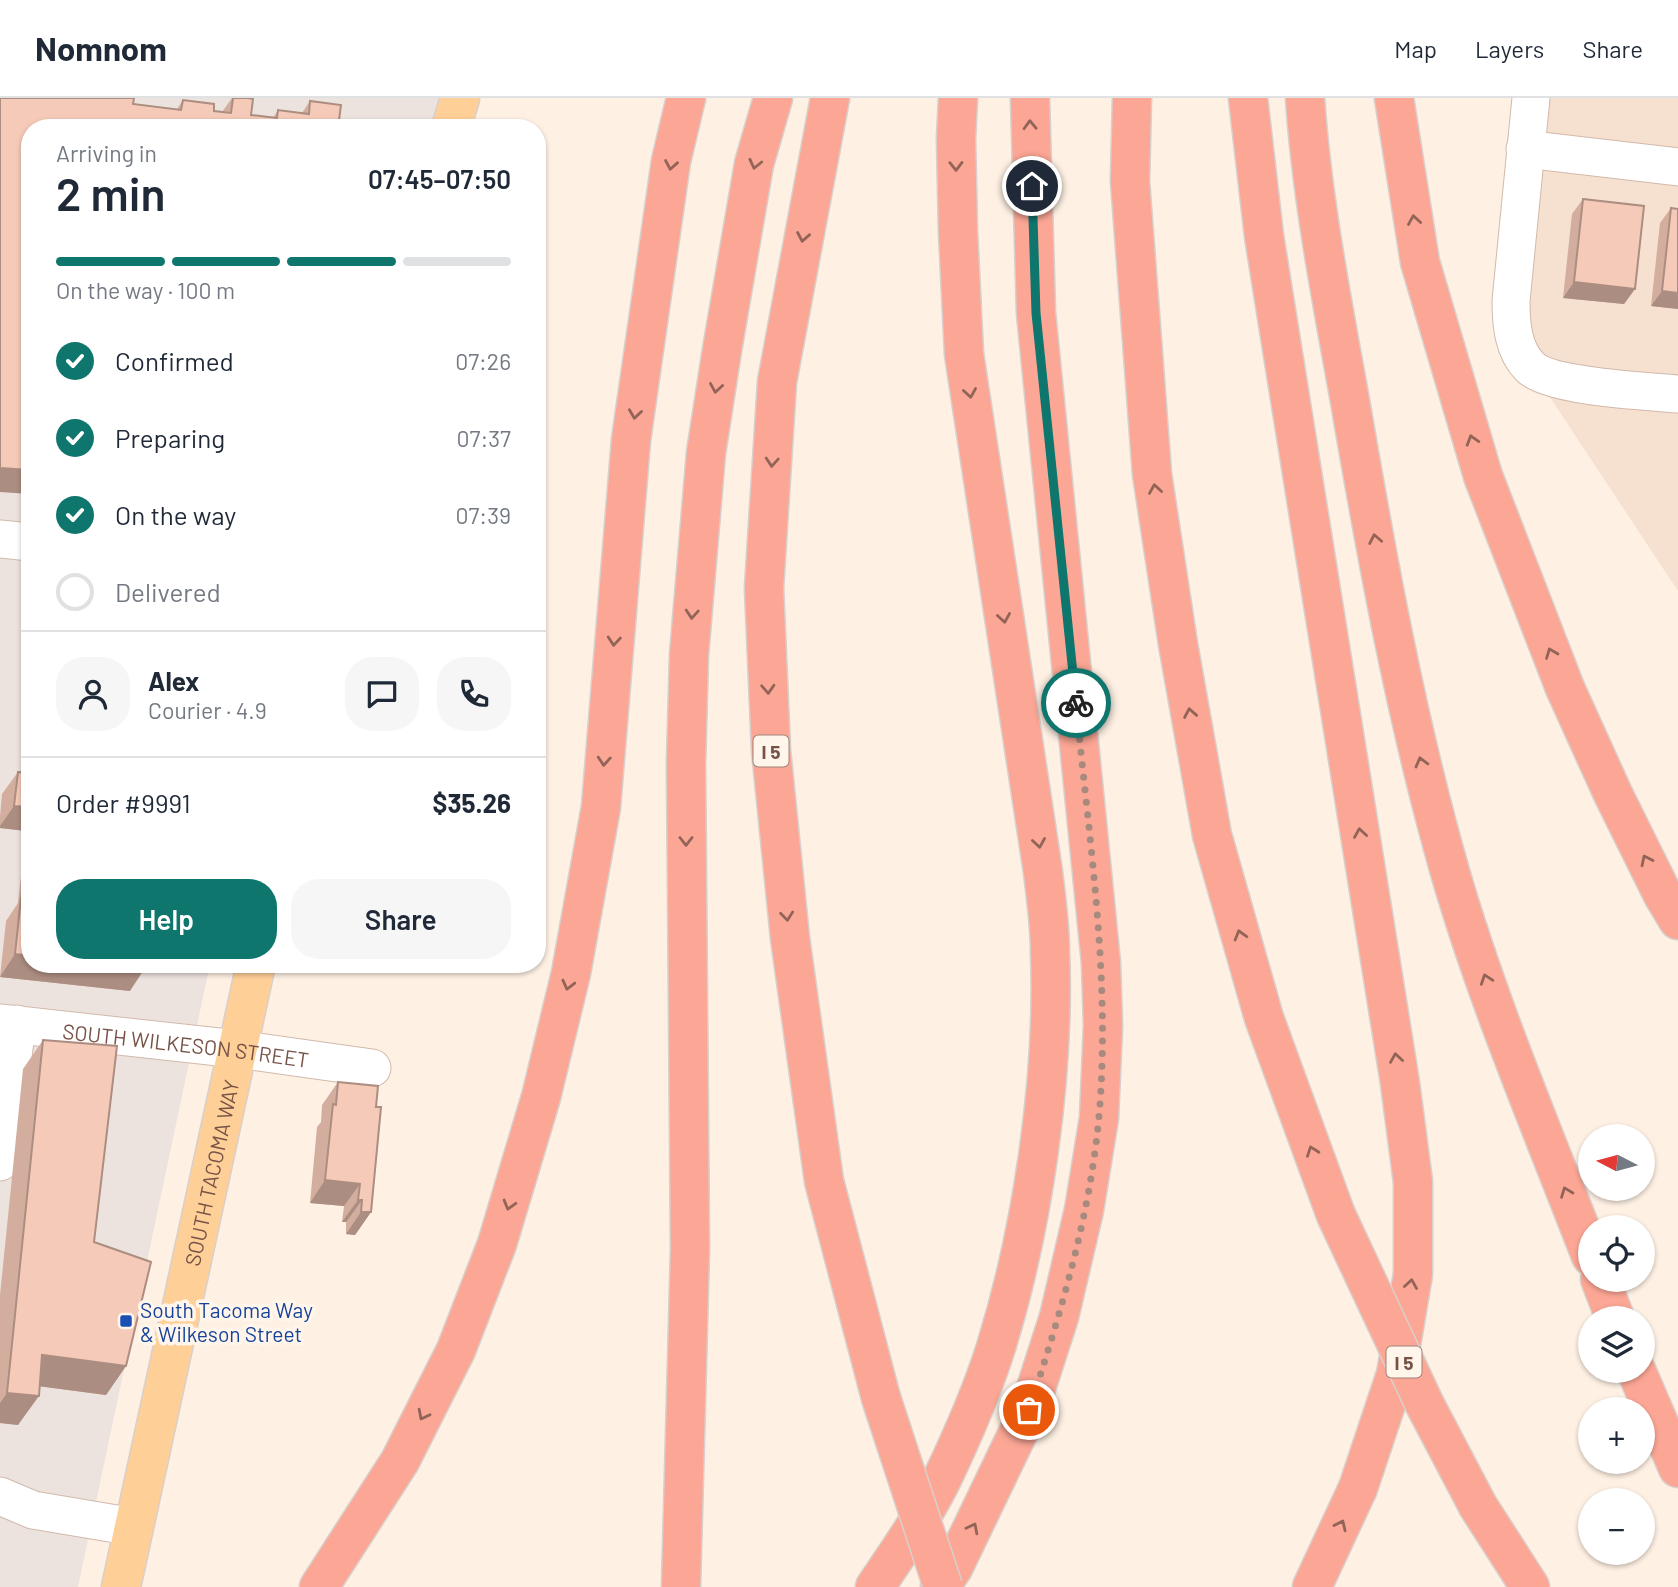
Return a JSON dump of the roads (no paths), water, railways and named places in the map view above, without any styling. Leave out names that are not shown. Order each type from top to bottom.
[{"type":"highway","points":[[319,1587],[400,1461],[456,1350],[497,1244],[541,1097],[572,973],[601,807],[631,440],[671,162],[685,98]]},
{"type":"highway","points":[[681,1587],[690,1249],[686,776],[689,655],[696,559],[712,415],[754,164],[773,98]]},
{"type":"highway","name":"I 5","points":[[830,98],[777,382],[764,601],[771,750],[787,911],[824,1181],[881,1398],[941,1587]]},
{"type":"highway","points":[[875,1587],[940,1482],[970,1418],[996,1349],[1015,1277],[1028,1208],[1043,1113],[1049,1027],[1051,950],[1043,872],[964,354],[958,232],[958,98]]},
{"type":"highway","points":[[941,1587],[981,1512],[1029,1410],[1059,1317],[1084,1210],[1099,1118],[1103,1026],[1101,963],[1036,313],[1030,98]]},
{"type":"highway","name":"I 5","points":[[1132,98],[1130,181],[1152,474],[1178,644],[1212,835],[1264,1018],[1336,1215],[1424,1403],[1478,1506],[1530,1587]]},
{"type":"highway","points":[[1248,98],[1265,236],[1398,1069],[1413,1182],[1413,1274],[1396,1374],[1358,1488],[1312,1587]]},
{"type":"highway","points":[[1305,98],[1308,138],[1348,392],[1418,752],[1451,874],[1482,966],[1513,1056],[1578,1223]]},
{"type":"highway","points":[[1394,98],[1420,262],[1483,476],[1565,688],[1613,794],[1678,920]]},
{"type":"highway","points":[[1642,1383],[1678,1468]]},
{"type":"main road","points":[[454,119],[460,98]]},
{"type":"main road","name":"SOUTH TACOMA WAY","points":[[121,1587],[254,973]]},
{"type":"street","points":[[1531,98],[1511,314],[1517,343],[1524,358],[1532,369],[1556,380],[1678,394]]},
{"type":"street","points":[[1525,149],[1678,167]]},
{"type":"street","points":[[0,539],[21,541]]},
{"type":"street","points":[[0,1162],[8,1023]]},
{"type":"street","name":"SOUTH WILKESON STREET","points":[[8,1023],[237,1049],[372,1068]]},
{"type":"street","points":[[0,1496],[33,1510],[134,1527]]},
{"type":"place","name":"South Tacoma Way & Wilkeson Street","points":[[126,1321]]}]
